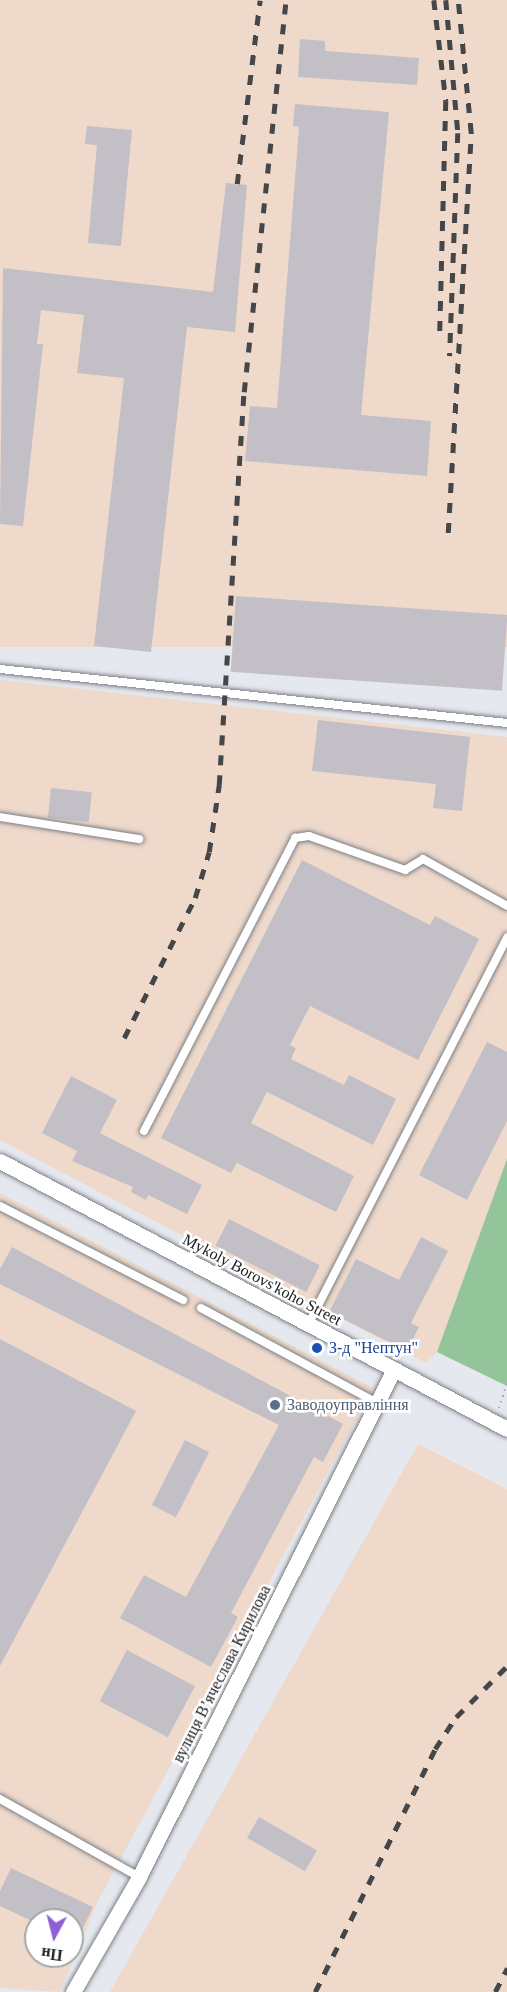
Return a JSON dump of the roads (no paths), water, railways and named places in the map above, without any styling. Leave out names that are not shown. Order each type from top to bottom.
[{"type":"street","name":"Mykoly Borovs'koho Street","points":[[2,1167],[500,1425]]},
{"type":"street","name":"вулиця Вʼячеслава Кирилова","points":[[73,1992],[139,1877],[379,1404],[394,1369]]},
{"type":"lane","points":[[0,669],[507,723]]},
{"type":"lane","points":[[0,816],[139,839]]},
{"type":"lane","points":[[144,1131],[295,838],[309,836],[405,870],[423,859],[507,906]]},
{"type":"lane","points":[[308,1325],[507,937]]},
{"type":"lane","points":[[0,1206],[183,1300]]},
{"type":"lane","points":[[201,1308],[379,1404]]},
{"type":"lane","points":[[0,1799],[139,1877]]},
{"type":"railway","points":[[237,184],[260,0]]},
{"type":"railway","points":[[124,1038],[195,898],[209,852],[219,785],[244,392],[286,0]]},
{"type":"railway","points":[[434,0],[446,101],[440,338]]},
{"type":"railway","points":[[446,0],[458,133],[450,356]]},
{"type":"railway","points":[[448,533],[471,133],[458,0]]},
{"type":"railway","points":[[315,1992],[435,1749],[456,1717],[507,1666]]},
{"type":"railway","points":[[495,1992],[507,1968]]},
{"type":"place","name":"З-д \"Нептун\"","points":[[317,1348]]},
{"type":"place","name":"Заводоуправління","points":[[275,1405]]}]
